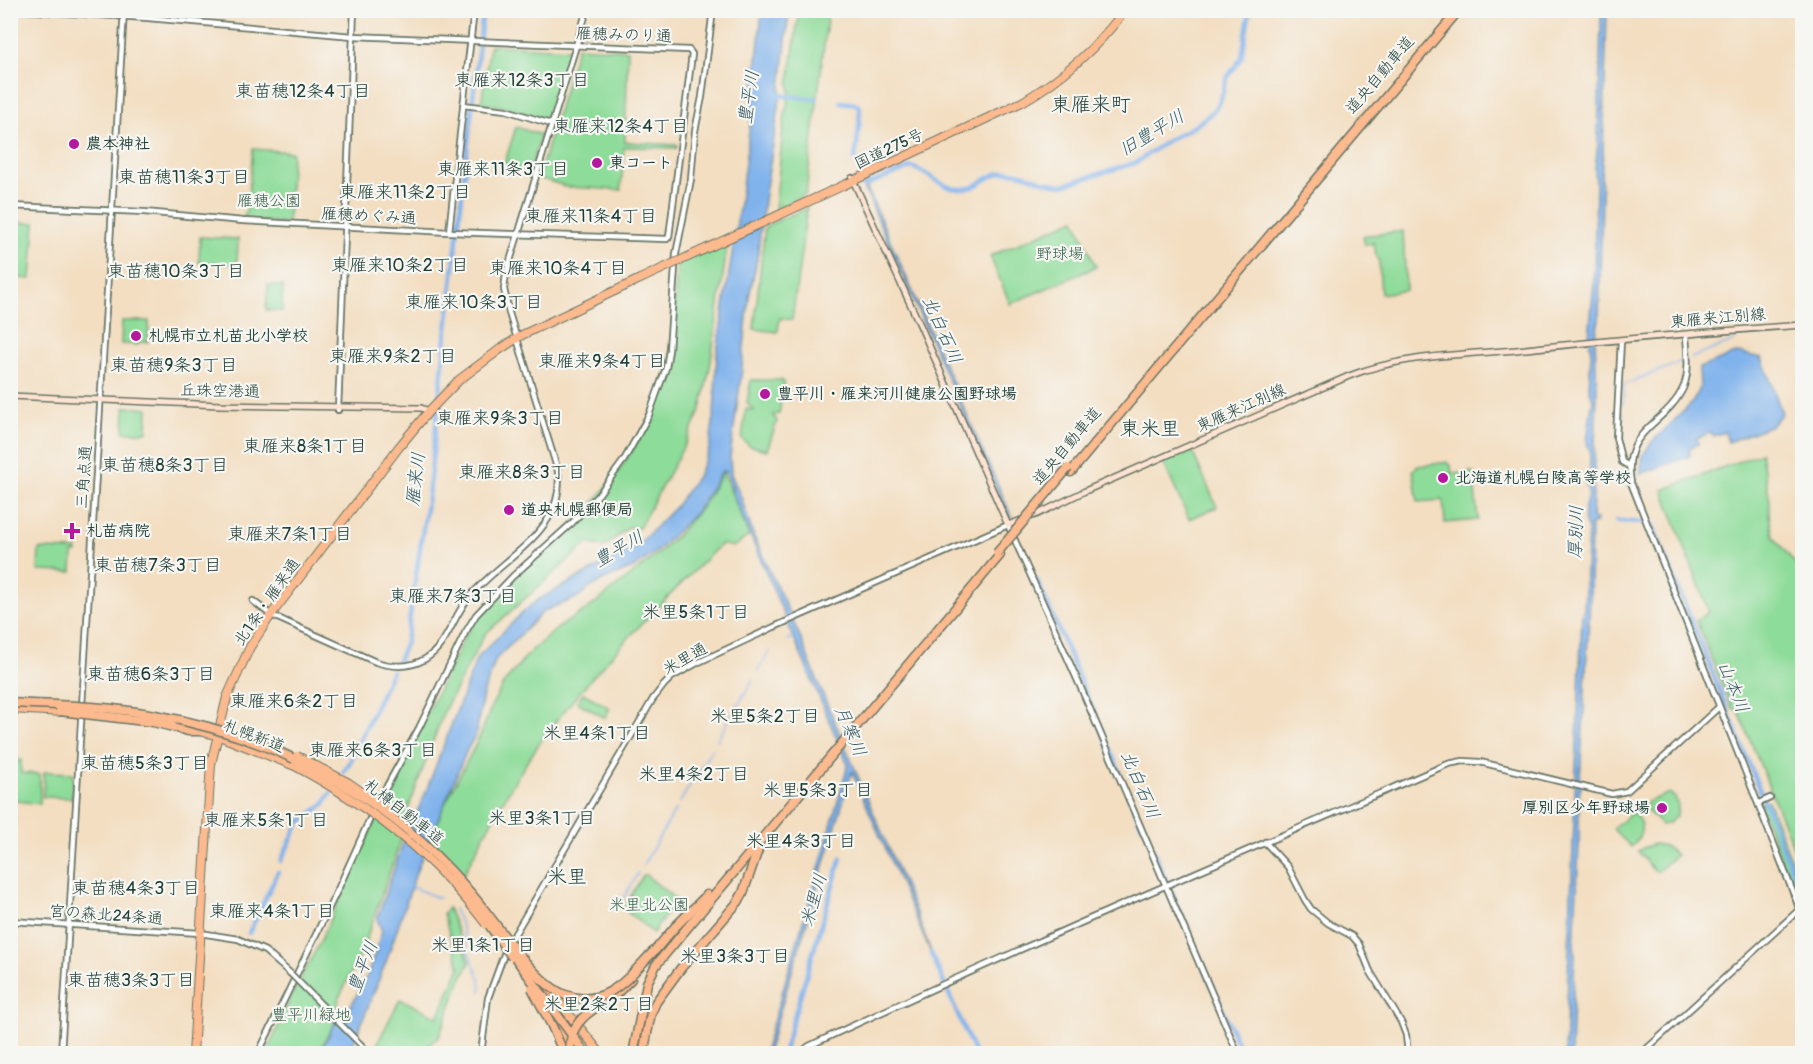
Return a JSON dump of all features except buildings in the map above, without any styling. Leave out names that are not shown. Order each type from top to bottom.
[{"type":"highway","name":"国道275号","points":[[640,278],[1022,102],[1064,75],[1091,52],[1123,10]]},
{"type":"highway","name":"道央自動車道","points":[[704,902],[763,836],[1454,10]]},
{"type":"highway","name":"道央自動車道","points":[[1445,23],[1459,10]]},
{"type":"highway","name":"北1条・雁来通","points":[[193,1053],[211,764],[227,697],[250,647],[271,615],[403,442],[433,405],[470,367],[516,337],[640,278]]},
{"type":"highway","points":[[38,706],[90,703],[166,714],[183,720]]},
{"type":"highway","name":"札幌新道","points":[[10,704],[183,720],[218,731],[295,766],[344,794],[402,836],[446,876],[490,930],[509,945],[561,1004],[595,1053]]},
{"type":"highway","name":"札樽自動車道","points":[[10,704],[138,712],[180,720],[232,734],[305,764],[365,799],[413,835],[464,885],[591,1053]]},
{"type":"highway","name":"札樽自動車道","points":[[38,706],[97,711],[179,723],[232,737],[275,754],[346,790],[390,821],[432,858],[477,906],[586,1053]]},
{"type":"highway","points":[[38,706],[153,722],[188,731],[200,730]]},
{"type":"highway","name":"札幌新道","points":[[81,709],[200,730],[239,733],[297,756],[349,783],[407,825],[475,892],[500,923],[509,945],[539,997],[578,1053]]},
{"type":"highway","points":[[641,1053],[653,1007],[682,967],[738,902],[763,836]]},
{"type":"highway","points":[[509,945],[539,977],[553,988],[569,996],[588,998],[604,995],[617,988],[704,902]]},
{"type":"highway","points":[[630,1053],[650,971],[704,902]]},
{"type":"highway","points":[[477,906],[537,996],[564,1053]]},
{"type":"highway","points":[[571,1053],[571,1037],[578,1022],[628,983],[657,948]]},
{"type":"highway","points":[[539,997],[547,1012],[578,1053]]},
{"type":"highway","points":[[561,1004],[601,1053]]},
{"type":"main road","points":[[852,179],[921,324],[1008,525]]},
{"type":"main road","name":"東雁来江別線","points":[[1008,525],[1038,514],[1131,471],[1369,368],[1417,359],[1803,325]]},
{"type":"main road","name":"丘珠空港通","points":[[10,398],[419,410],[433,405]]},
{"type":"street","points":[[21,10],[124,14],[353,36],[471,40]]},
{"type":"street","points":[[338,408],[354,10]]},
{"type":"street","points":[[449,232],[466,106],[474,10]]},
{"type":"street","points":[[253,601],[271,615],[376,662],[402,666],[415,663],[441,646],[467,600],[540,532],[551,516],[558,498],[560,480],[557,463],[516,337],[505,297],[504,282],[587,10]]},
{"type":"street","points":[[258,1053],[379,800],[419,728],[476,615],[513,576],[572,523],[599,494],[624,460],[649,415],[666,368],[669,350],[676,254],[691,178],[696,123],[702,98],[713,10]]},
{"type":"street","name":"三角点通","points":[[61,1053],[124,14]]},
{"type":"street","name":"雁穂みのり通","points":[[471,40],[689,50]]},
{"type":"street","name":"雁穂めぐみ通","points":[[10,206],[345,227],[667,239],[692,54],[689,50]]},
{"type":"street","points":[[466,106],[506,111],[552,124]]},
{"type":"street","points":[[1686,335],[1688,369],[1683,388],[1673,402],[1638,437],[1629,466],[1630,483],[1719,707],[1765,800],[1803,915]]},
{"type":"street","points":[[1621,340],[1616,438],[1622,462],[1629,466]]},
{"type":"street","points":[[1008,525],[1168,885],[1238,1053]]},
{"type":"street","name":"米里通","points":[[481,1053],[488,998],[509,945],[658,691],[682,670],[778,625],[1008,525]]},
{"type":"street","points":[[799,1053],[936,987],[1456,762],[1480,762],[1616,794],[1627,791],[1719,707]]},
{"type":"street","points":[[1265,843],[1288,867],[1311,909],[1328,923],[1352,936],[1359,944],[1370,970],[1403,1028],[1408,1053]]},
{"type":"street","points":[[1641,1053],[1800,909]]},
{"type":"street","name":"宮の森北24条通","points":[[10,921],[200,933],[238,939],[253,944],[273,956],[370,1053]]},
{"type":"green space","points":[[799,11],[828,11],[806,194],[775,209],[784,120],[790,91],[789,82]]},
{"type":"green space","points":[[490,45],[570,49],[549,120],[499,106],[481,104]]},
{"type":"green space","points":[[577,47],[628,50],[625,142],[677,145],[677,148],[624,147],[621,190],[568,187],[538,178]]},
{"type":"green space","points":[[516,127],[541,135],[529,173],[504,165]]},
{"type":"green space","name":"雁穂公園","points":[[253,149],[292,152],[288,223],[243,220],[247,208]]},
{"type":"green space","points":[[807,208],[792,320],[780,318],[777,332],[754,329],[765,226]]},
{"type":"green space","name":"野球場","points":[[1075,219],[1096,267],[1010,304],[990,256]]},
{"type":"green space","points":[[10,222],[35,223],[31,279],[11,277]]},
{"type":"green space","points":[[1403,231],[1406,290],[1381,294],[1379,262],[1374,243],[1365,245],[1363,236]]},
{"type":"green space","points":[[200,237],[238,239],[237,264],[199,263]]},
{"type":"green space","name":"豊平川緑地","points":[[728,240],[710,367],[701,409],[684,446],[639,528],[629,527],[604,547],[588,543],[485,634],[444,711],[410,804],[401,840],[364,946],[339,998],[335,1022],[318,1053],[266,1054],[292,995],[317,948],[394,781],[464,638],[500,591],[589,508],[634,449],[656,405],[671,358],[677,264]]},
{"type":"green space","points":[[268,285],[283,286],[282,311],[266,310]]},
{"type":"green space","points":[[122,321],[149,321],[148,342],[139,342],[138,345],[121,344]]},
{"type":"green space","points":[[751,380],[781,380],[784,382],[779,414],[773,415],[777,421],[767,450],[750,446],[742,439],[746,409],[754,410],[747,403]]},
{"type":"green space","points":[[125,407],[148,408],[147,432],[124,432]]},
{"type":"green space","points":[[1190,449],[1217,507],[1189,519],[1163,462]]},
{"type":"green space","points":[[1761,453],[1770,501],[1769,515],[1773,536],[1802,572],[1802,869],[1738,710],[1732,709],[1696,620],[1709,612],[1663,490]]},
{"type":"green space","points":[[1448,462],[1451,465],[1452,474],[1473,472],[1478,520],[1445,523],[1443,500],[1418,502],[1413,470],[1418,466]]},
{"type":"green space","points":[[723,472],[749,536],[733,547],[721,544],[674,590],[585,686],[544,737],[522,770],[463,876],[430,841],[443,808],[504,683],[531,651],[559,627],[593,605],[660,552],[701,508]]},
{"type":"green space","points":[[39,549],[77,550],[77,553],[73,553],[72,572],[38,571]]},
{"type":"green space","points":[[583,693],[610,708],[605,718],[577,702]]},
{"type":"green space","points":[[10,760],[21,760],[21,773],[40,774],[40,804],[11,800]]},
{"type":"green space","points":[[44,772],[73,773],[72,798],[43,797]]},
{"type":"green space","name":"厚別区少年野球場","points":[[1669,793],[1677,802],[1677,815],[1669,823],[1661,825],[1646,809],[1647,802]]},
{"type":"green space","points":[[1768,801],[1802,887],[1802,911],[1759,804]]},
{"type":"green space","points":[[1632,812],[1641,825],[1641,830],[1638,839],[1631,847],[1614,828]]},
{"type":"green space","points":[[1654,844],[1665,846],[1676,855],[1657,872],[1638,851]]},
{"type":"green space","name":"米里北公園","points":[[643,875],[646,875],[676,900],[653,933],[624,908]]},
{"type":"green space","points":[[448,908],[470,962],[461,979],[439,1037],[417,1053],[372,1054],[400,999],[438,1017],[460,967],[443,914]]},
{"type":"water","points":[[1607,10],[1599,320],[1595,337],[1597,395],[1592,518],[1597,519],[1596,523],[1591,524],[1590,598],[1580,780],[1582,783],[1579,793],[1571,1053],[1565,1054],[1582,615],[1588,529],[1584,521],[1584,512],[1589,496],[1586,485],[1590,477],[1590,449],[1587,440],[1593,399],[1589,388],[1591,354],[1589,337],[1594,282],[1595,169],[1598,144],[1601,11]]},
{"type":"water","points":[[762,11],[789,11],[779,108],[757,260],[749,297],[730,457],[731,474],[754,537],[798,632],[936,965],[852,772],[775,1028],[767,1053],[764,1053],[848,765],[735,499],[726,472],[722,471],[697,511],[657,551],[635,567],[589,588],[579,597],[544,611],[496,659],[483,694],[476,734],[467,750],[417,870],[386,962],[352,1047],[349,1053],[319,1054],[334,1025],[348,1011],[368,974],[382,931],[377,919],[401,849],[425,794],[477,658],[539,599],[621,555],[644,539],[676,506],[699,474],[709,450],[714,417],[717,352],[740,202]]},
{"type":"water","points":[[861,184],[867,184],[1012,517],[1009,518]]},
{"type":"water","points":[[1738,353],[1762,358],[1782,413],[1772,425],[1728,442],[1725,432],[1713,436],[1710,433],[1697,438],[1698,444],[1689,448],[1690,456],[1640,474],[1643,455],[1651,443],[1692,403],[1700,386],[1699,368]]},
{"type":"waterway","name":"雁来川","points":[[397,663],[406,642],[428,496],[483,10]]},
{"type":"waterway","name":"旧豊平川","points":[[864,186],[911,167],[952,188],[975,186],[991,176],[1004,172],[1019,173],[1048,183],[1063,185],[1135,163],[1170,139],[1195,126],[1215,110],[1227,78],[1242,57],[1250,10]]},
{"type":"waterway","points":[[775,95],[817,99]]},
{"type":"waterway","points":[[841,102],[856,104],[860,107],[855,159]]},
{"type":"waterway","points":[[1691,358],[1736,339]]},
{"type":"waterway","points":[[1675,364],[1685,360]]},
{"type":"waterway","points":[[1623,405],[1625,384],[1674,365]]},
{"type":"waterway","points":[[1623,412],[1623,419]]},
{"type":"waterway","points":[[1634,478],[1650,516],[1649,522]]},
{"type":"waterway","name":"山本川","points":[[1616,521],[1649,522],[1653,526],[1802,895]]},
{"type":"waterway","name":"北白石川","points":[[1037,580],[1120,773]]},
{"type":"waterway","points":[[787,640],[795,637]]},
{"type":"waterway","points":[[758,671],[770,650]]},
{"type":"waterway","name":"雁来川","points":[[343,773],[392,671]]},
{"type":"waterway","points":[[717,740],[753,680]]},
{"type":"waterway","points":[[680,802],[712,749]]},
{"type":"waterway","name":"雁来川","points":[[281,861],[299,823],[324,804],[331,793]]},
{"type":"waterway","name":"北白石川","points":[[1129,795],[1142,826]]},
{"type":"waterway","points":[[643,865],[676,809]]},
{"type":"waterway","name":"北白石川","points":[[1153,850],[1242,1054]]},
{"type":"waterway","name":"米里川","points":[[783,1054],[841,858]]},
{"type":"waterway","name":"雁来川","points":[[249,933],[278,872]]},
{"type":"waterway","points":[[623,899],[638,873]]},
{"type":"waterway","points":[[409,886],[439,898]]},
{"type":"waterway","points":[[454,909],[480,979],[481,992]]},
{"type":"waterway","name":"月寒川","points":[[931,953],[975,1054]]},
{"type":"place","name":"農本神社","points":[[74,144]]},
{"type":"place","name":"東コート","points":[[597,163]]},
{"type":"place","name":"札幌市立札苗北小学校","points":[[136,336]]},
{"type":"place","name":"豊平川・雁来河川健康公園野球場","points":[[765,394]]},
{"type":"place","name":"北海道札幌白陵高等学校","points":[[1443,478]]},
{"type":"place","name":"道央札幌郵便局","points":[[509,510]]},
{"type":"place","name":"札苗病院","points":[[72,531]]},
{"type":"place","name":"厚別区少年野球場","points":[[1662,808]]},
{"type":"district","name":"東雁来12条3丁目","points":[[522,80]]},
{"type":"district","name":"東苗穂12条4丁目","points":[[303,91]]},
{"type":"district","name":"東雁来町","points":[[1091,104]]},
{"type":"district","name":"東雁来12条4丁目","points":[[621,126]]},
{"type":"district","name":"東雁来11条3丁目","points":[[503,169]]},
{"type":"district","name":"東苗穂11条3丁目","points":[[184,177]]},
{"type":"district","name":"東雁来11条2丁目","points":[[405,192]]},
{"type":"district","name":"東雁来11条4丁目","points":[[591,216]]},
{"type":"district","name":"東雁来10条2丁目","points":[[400,265]]},
{"type":"district","name":"東雁来10条4丁目","points":[[558,268]]},
{"type":"district","name":"東苗穂10条3丁目","points":[[176,271]]},
{"type":"district","name":"東雁来10条3丁目","points":[[474,302]]},
{"type":"district","name":"東雁来9条2丁目","points":[[393,356]]},
{"type":"district","name":"東雁来9条4丁目","points":[[602,361]]},
{"type":"district","name":"東苗穂9条3丁目","points":[[174,365]]},
{"type":"district","name":"東雁来9条3丁目","points":[[500,418]]},
{"type":"district","name":"東米里","points":[[1150,428]]},
{"type":"district","name":"東雁来8条1丁目","points":[[305,446]]},
{"type":"district","name":"東苗穂8条3丁目","points":[[165,465]]},
{"type":"district","name":"東雁来8条3丁目","points":[[522,472]]},
{"type":"district","name":"東雁来7条1丁目","points":[[290,534]]},
{"type":"district","name":"東苗穂7条3丁目","points":[[158,565]]},
{"type":"district","name":"東雁来7条3丁目","points":[[453,596]]},
{"type":"district","name":"米里5条1丁目","points":[[696,612]]},
{"type":"district","name":"東苗穂6条3丁目","points":[[151,674]]},
{"type":"district","name":"東雁来6条2丁目","points":[[294,701]]},
{"type":"district","name":"米里5条2丁目","points":[[765,716]]},
{"type":"district","name":"米里4条1丁目","points":[[597,733]]},
{"type":"district","name":"東雁来6条3丁目","points":[[373,750]]},
{"type":"district","name":"東苗穂5条3丁目","points":[[145,763]]},
{"type":"district","name":"米里4条2丁目","points":[[694,774]]},
{"type":"district","name":"米里5条3丁目","points":[[818,790]]},
{"type":"district","name":"米里3条1丁目","points":[[542,818]]},
{"type":"district","name":"東雁来5条1丁目","points":[[266,820]]},
{"type":"district","name":"米里4条3丁目","points":[[801,841]]},
{"type":"district","name":"米里","points":[[567,876]]},
{"type":"district","name":"東苗穂4条3丁目","points":[[136,888]]},
{"type":"district","name":"東雁来4条1丁目","points":[[272,911]]},
{"type":"district","name":"米里1条1丁目","points":[[483,945]]},
{"type":"district","name":"米里3条3丁目","points":[[735,956]]},
{"type":"district","name":"東苗穂3条3丁目","points":[[131,980]]},
{"type":"district","name":"米里2条2丁目","points":[[599,1004]]},
{"type":"water label","name":"豊平川","points":[[749,97]]},
{"type":"water label","name":"厚別川","points":[[1576,532]]},
{"type":"water label","name":"豊平川","points":[[619,549]]},
{"type":"water label","name":"豊平川","points":[[363,967]]}]
